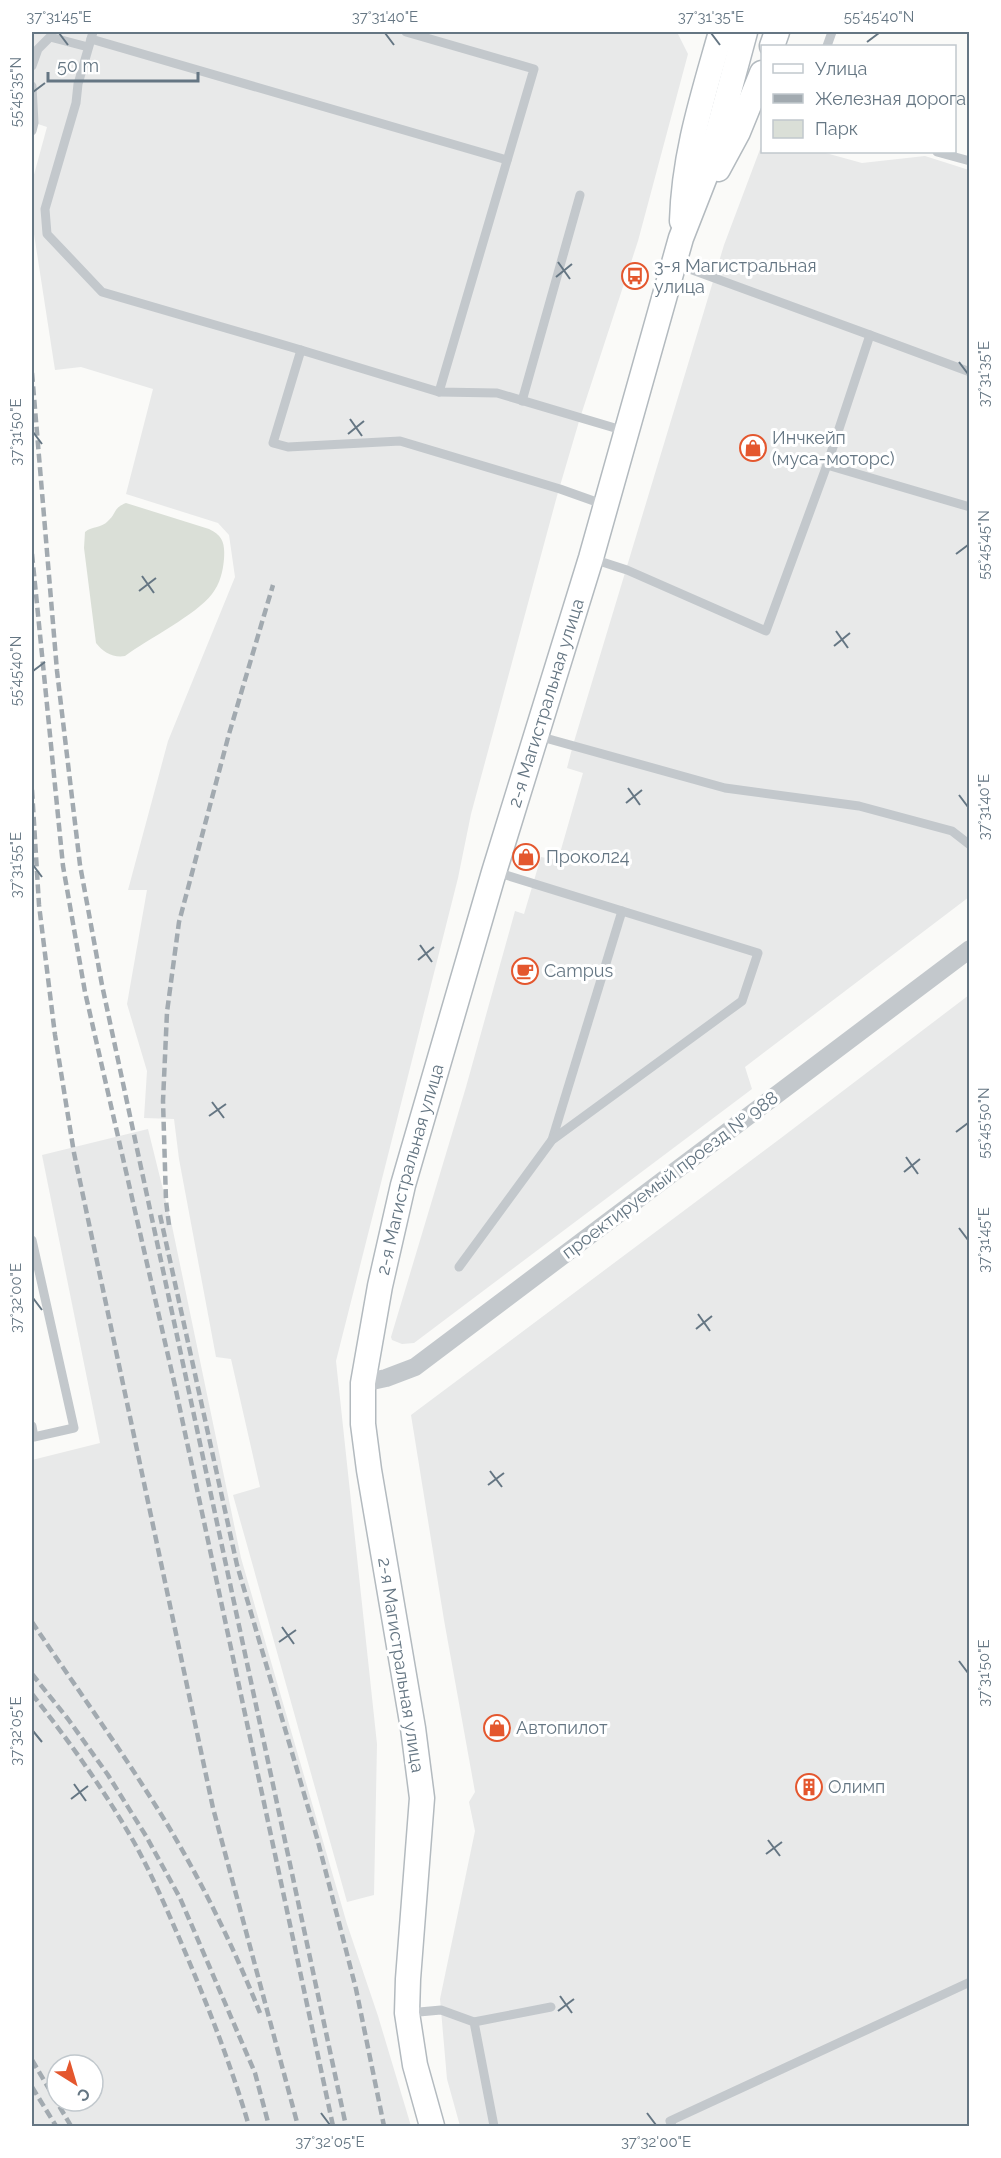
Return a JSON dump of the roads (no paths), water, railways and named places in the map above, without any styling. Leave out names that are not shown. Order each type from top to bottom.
[{"type":"street","name":"2-я Магистральная улица","points":[[682,235],[685,175],[695,124],[721,32]]},
{"type":"street","name":"2-я Магистральная улица","points":[[432,2127],[415,2066],[407,2013],[422,1798],[413,1728],[369,1470],[363,1424],[363,1383],[380,1286],[403,1185],[494,872],[591,558],[682,235],[708,169],[745,32]]},
{"type":"street","points":[[682,235],[758,97],[761,80]]},
{"type":"street","name":"проектируемый проезд № 988","points":[[363,1383],[386,1378],[415,1367],[969,949]]},
{"type":"lane","points":[[406,32],[534,69],[439,392]]},
{"type":"lane","points":[[32,66],[38,49],[50,38],[91,39],[507,160]]},
{"type":"lane","points":[[91,39],[78,84],[76,103],[45,209],[47,234],[102,292],[439,392],[497,393],[627,431]]},
{"type":"lane","points":[[32,86],[34,123],[32,131]]},
{"type":"lane","points":[[941,153],[969,161]]},
{"type":"lane","points":[[522,400],[580,195]]},
{"type":"lane","points":[[675,264],[969,372]]},
{"type":"lane","points":[[591,558],[627,570],[766,631],[827,465],[870,335]]},
{"type":"lane","points":[[301,350],[273,443],[288,447],[400,441],[606,505]]},
{"type":"lane","points":[[827,465],[969,507]]},
{"type":"lane","points":[[536,735],[726,788],[859,806],[952,831],[969,845]]},
{"type":"lane","points":[[459,1268],[552,1140],[741,1001],[758,953],[494,872]]},
{"type":"lane","points":[[552,1140],[622,911]]},
{"type":"lane","points":[[32,1240],[74,1428],[34,1437],[32,1426]]},
{"type":"lane","points":[[672,2127],[670,2121],[969,1982]]},
{"type":"lane","points":[[407,2013],[441,2010],[474,2022],[551,2007]]},
{"type":"lane","points":[[474,2022],[494,2127]]},
{"type":"railway","points":[[32,373],[57,671],[80,865],[102,985],[346,2126]]},
{"type":"railway","points":[[32,554],[63,866],[85,992],[175,1386],[333,2126]]},
{"type":"railway","points":[[169,1225],[166,1201],[163,1101],[167,1012],[179,922],[229,734],[273,585]]},
{"type":"railway","points":[[32,790],[39,905],[55,1035],[74,1153],[213,1808],[298,2126]]},
{"type":"railway","points":[[160,1215],[237,1565],[317,1838],[356,1989],[384,2126]]},
{"type":"railway","points":[[32,1622],[167,1824],[217,1917],[260,2013]]},
{"type":"railway","points":[[32,1674],[108,1775],[146,1836],[180,1898],[255,2073],[269,2126]]},
{"type":"railway","points":[[32,1694],[99,1786],[148,1869],[210,2013],[249,2126]]},
{"type":"railway","points":[[32,2060],[71,2126]]},
{"type":"railway","points":[[32,2087],[56,2126]]},
{"type":"place","name":"3-я Магистральная улица","points":[[635,276]]},
{"type":"place","name":"Инчкейп (муса-моторс)","points":[[753,448]]},
{"type":"place","name":"Прокол24","points":[[526,857]]},
{"type":"place","name":"Campus","points":[[525,971]]},
{"type":"place","name":"Автопилот","points":[[497,1728]]},
{"type":"place","name":"Олимп","points":[[809,1787]]}]
